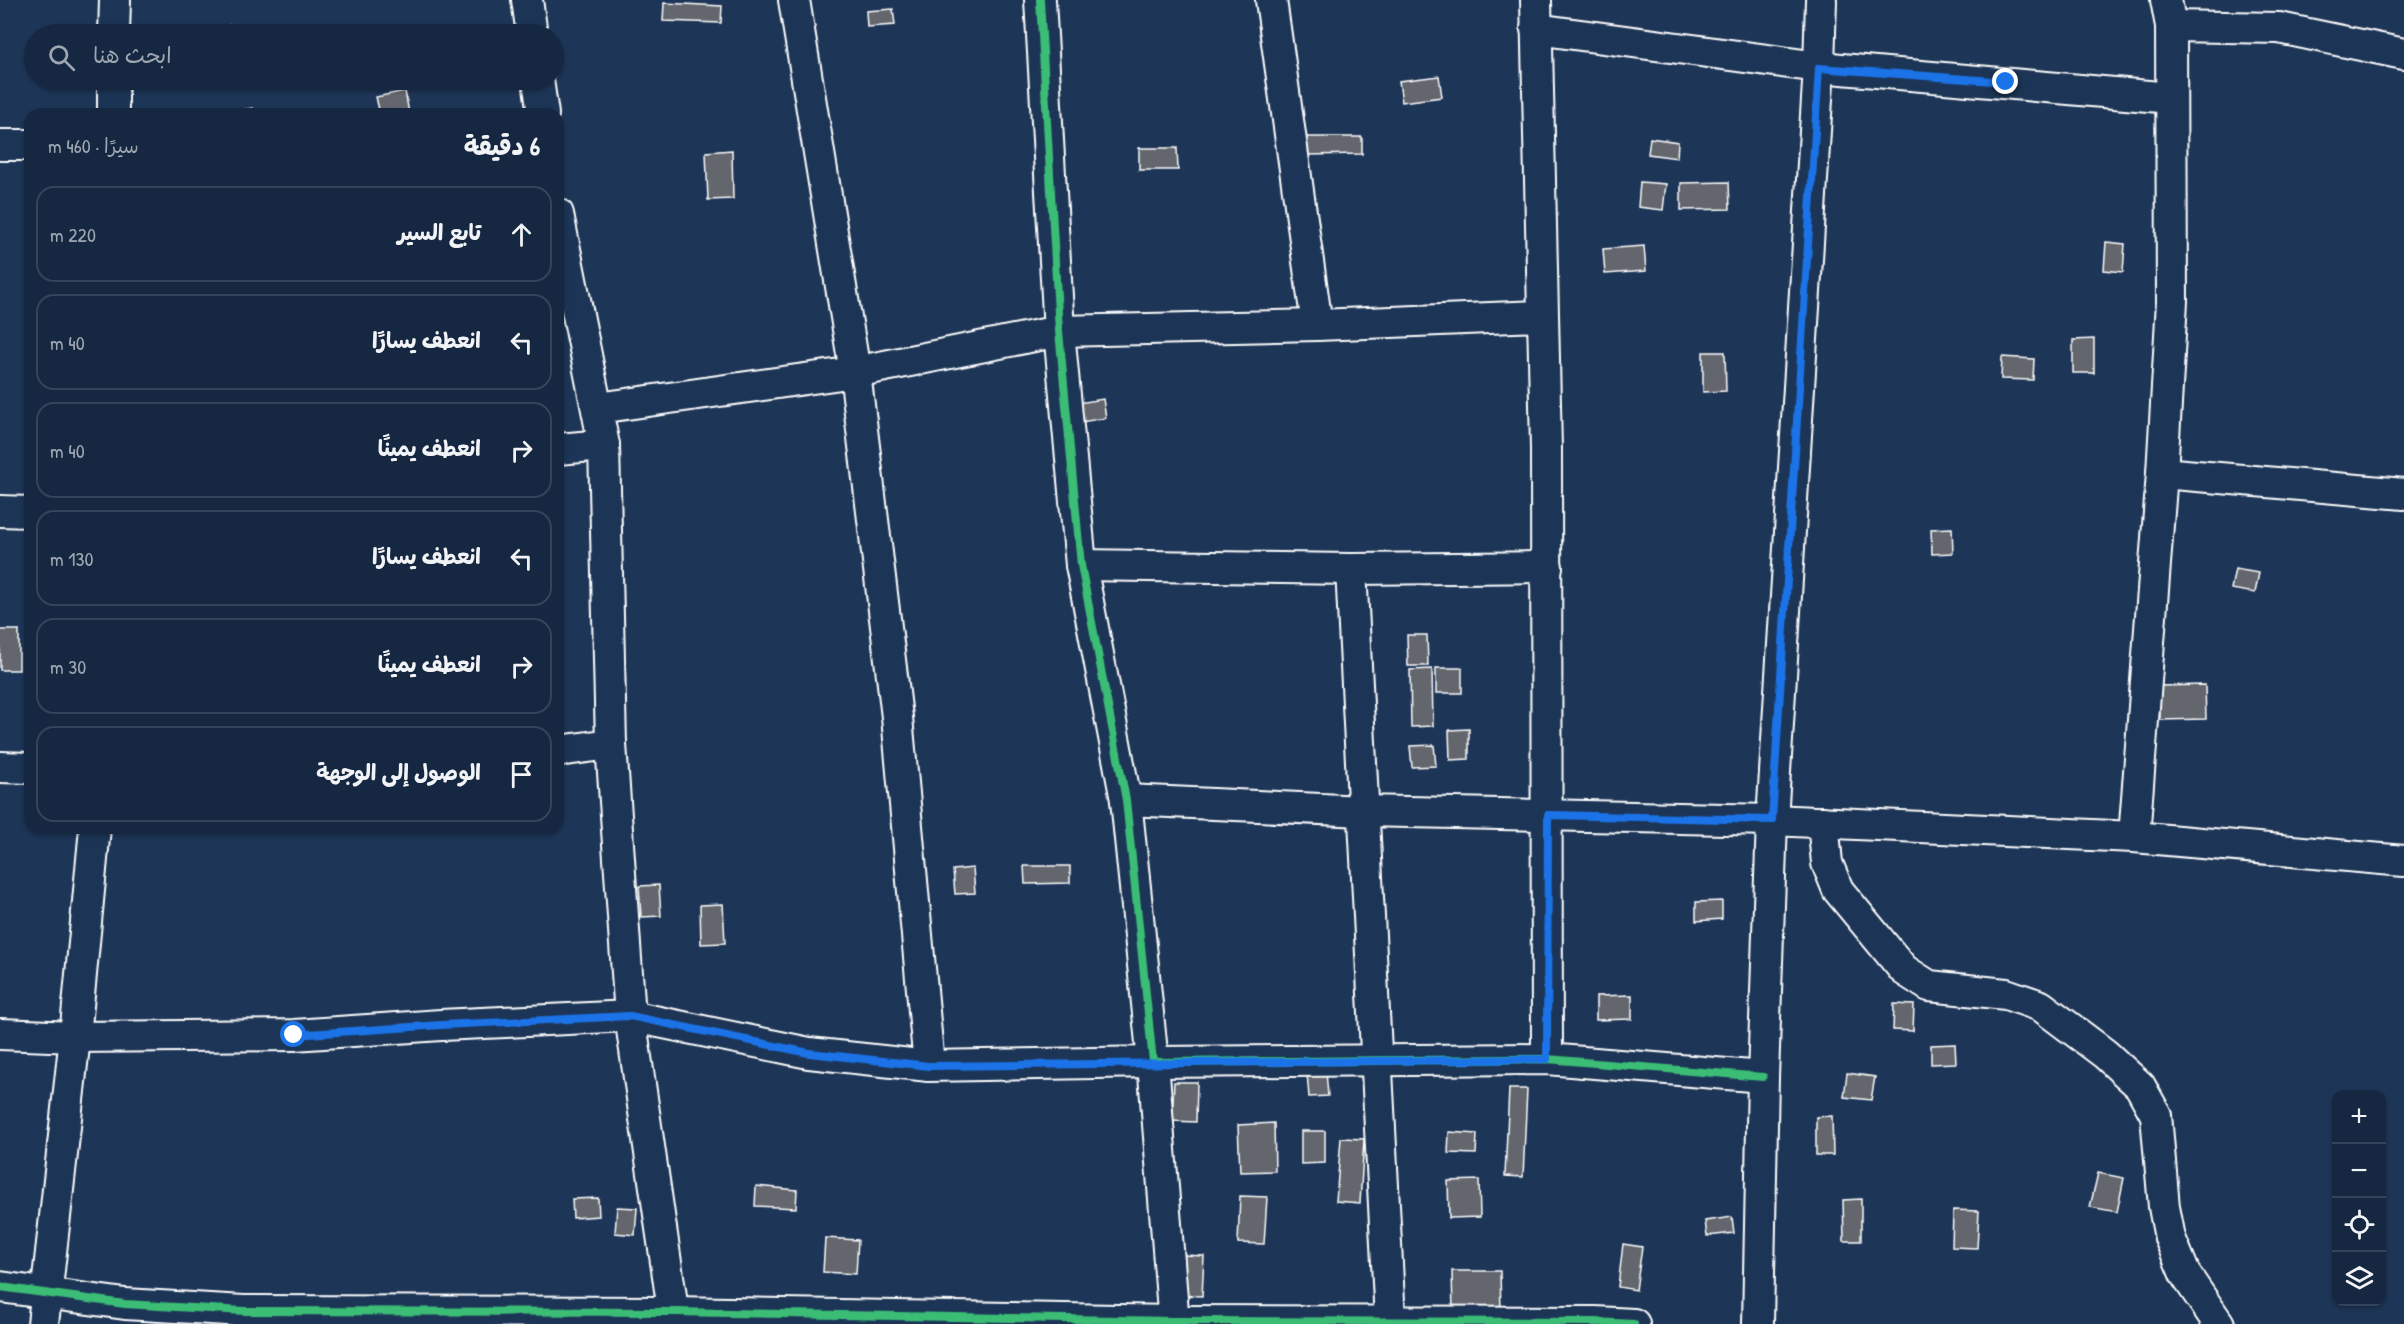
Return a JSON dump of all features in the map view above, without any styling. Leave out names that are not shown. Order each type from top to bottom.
[{"type":"street","points":[[114,24],[115,0]]},
{"type":"street","points":[[527,0],[531,24]]},
{"type":"street","points":[[794,0],[855,372],[897,717],[929,1066]]},
{"type":"street","points":[[1040,0],[1059,331],[1081,565],[1126,800],[1153,1062],[1174,1322]]},
{"type":"street","points":[[1271,0],[1317,325]]},
{"type":"street","points":[[1758,1324],[1763,1077],[1772,820],[1819,68],[1821,0]]},
{"type":"street","points":[[2134,837],[2162,473],[2172,301],[2171,98],[2168,13],[2279,28],[2404,54]]},
{"type":"street","points":[[1547,1059],[1547,567],[1536,14],[1819,68],[2171,98]]},
{"type":"street","points":[[113,90],[113,108]]},
{"type":"street","points":[[539,90],[542,108]]},
{"type":"street","points":[[0,145],[24,144]]},
{"type":"street","points":[[564,243],[604,445],[611,744],[630,1016],[675,1318]]},
{"type":"street","points":[[598,408],[855,372],[1059,331],[1317,325],[1542,315]]},
{"type":"street","points":[[564,448],[604,445]]},
{"type":"street","points":[[2162,473],[2404,494]]},
{"type":"street","points":[[0,511],[24,512]]},
{"type":"street","points":[[1081,565],[1351,569],[1547,567]]},
{"type":"street","points":[[1351,569],[1390,1321]]},
{"type":"street","points":[[564,750],[611,744]]},
{"type":"street","points":[[0,768],[24,768]]},
{"type":"street","points":[[1126,800],[1363,811],[1823,822],[2134,837],[2404,861]]},
{"type":"street","points":[[1823,822],[1827,864],[1838,890],[1904,970],[1929,986],[2006,994],[2040,1006],[2104,1054],[2140,1086],[2156,1115],[2164,1207],[2170,1238],[2185,1274],[2219,1324]]},
{"type":"street","points":[[43,1324],[75,1037],[94,834]]},
{"type":"street","points":[[0,1034],[75,1037],[294,1035],[630,1016],[809,1053],[929,1066],[1547,1059],[1763,1077]]},
{"type":"street","points":[[0,1287],[125,1304],[244,1311],[675,1318],[1634,1324]]},
{"type":"building","points":[[664,3],[722,6],[721,23],[663,21]]},
{"type":"building","points":[[893,9],[895,25],[867,27],[866,11]]},
{"type":"building","points":[[1439,76],[1442,97],[1402,102],[1399,81]]},
{"type":"building","points":[[405,91],[408,108],[379,108],[376,97]]},
{"type":"building","points":[[1306,137],[1362,137],[1362,154],[1306,155]]},
{"type":"building","points":[[1650,138],[1678,142],[1677,158],[1648,154]]},
{"type":"building","points":[[1139,148],[1177,148],[1178,170],[1139,170]]},
{"type":"building","points":[[732,150],[733,199],[708,200],[706,152]]},
{"type":"building","points":[[1640,182],[1666,184],[1663,210],[1638,207]]},
{"type":"building","points":[[1729,182],[1730,209],[1681,210],[1681,183]]},
{"type":"building","points":[[2106,242],[2125,244],[2123,272],[2104,270]]},
{"type":"building","points":[[1644,246],[1646,271],[1605,274],[1603,249]]},
{"type":"building","points":[[2094,339],[2094,373],[2073,373],[2073,340]]},
{"type":"building","points":[[1703,352],[1725,352],[1726,391],[1703,392]]},
{"type":"building","points":[[2002,357],[2034,359],[2033,380],[2001,379]]},
{"type":"building","points":[[1103,399],[1106,418],[1081,422],[1078,403]]},
{"type":"building","points":[[1952,528],[1953,553],[1932,554],[1931,529]]},
{"type":"building","points":[[2235,569],[2259,573],[2255,593],[2231,589]]},
{"type":"building","points":[[0,630],[19,630],[19,670],[0,670]]},
{"type":"building","points":[[1407,635],[1427,635],[1428,666],[1408,666]]},
{"type":"building","points":[[1436,668],[1462,668],[1462,693],[1436,693]]},
{"type":"building","points":[[1432,669],[1433,726],[1411,727],[1410,670]]},
{"type":"building","points":[[2205,685],[2206,719],[2160,720],[2159,686]]},
{"type":"building","points":[[1469,729],[1469,759],[1450,760],[1449,730]]},
{"type":"building","points":[[1434,745],[1436,766],[1412,767],[1410,746]]},
{"type":"building","points":[[1024,866],[1070,866],[1070,883],[1025,884]]},
{"type":"building","points":[[973,868],[975,893],[955,894],[953,870]]},
{"type":"building","points":[[659,885],[661,916],[641,917],[639,886]]},
{"type":"building","points":[[1722,901],[1722,919],[1696,921],[1696,902]]},
{"type":"building","points":[[723,904],[725,943],[701,944],[700,905]]},
{"type":"building","points":[[1632,995],[1632,1019],[1596,1020],[1596,996]]},
{"type":"building","points":[[1894,1004],[1914,1005],[1913,1031],[1893,1030]]},
{"type":"building","points":[[1955,1044],[1956,1063],[1931,1064],[1931,1045]]},
{"type":"building","points":[[1326,1071],[1328,1096],[1309,1097],[1307,1073]]},
{"type":"building","points":[[1847,1073],[1875,1077],[1871,1100],[1844,1097]]},
{"type":"building","points":[[1174,1082],[1197,1082],[1196,1122],[1172,1121]]},
{"type":"building","points":[[1509,1089],[1527,1089],[1523,1177],[1505,1176]]},
{"type":"building","points":[[1832,1116],[1833,1155],[1816,1155],[1816,1117]]},
{"type":"building","points":[[1274,1123],[1275,1171],[1240,1172],[1238,1125]]},
{"type":"building","points":[[1301,1131],[1325,1131],[1325,1163],[1301,1164]]},
{"type":"building","points":[[1449,1132],[1477,1134],[1476,1154],[1448,1153]]},
{"type":"building","points":[[1341,1138],[1364,1139],[1360,1203],[1336,1201]]},
{"type":"building","points":[[2098,1173],[2124,1178],[2117,1212],[2090,1207]]},
{"type":"building","points":[[1479,1180],[1480,1217],[1449,1218],[1448,1181]]},
{"type":"building","points":[[756,1186],[797,1190],[796,1208],[755,1206]]},
{"type":"building","points":[[1240,1196],[1267,1197],[1264,1244],[1238,1243]]},
{"type":"building","points":[[598,1198],[599,1216],[573,1218],[572,1199]]},
{"type":"building","points":[[1861,1199],[1861,1241],[1844,1241],[1843,1200]]},
{"type":"building","points":[[617,1207],[637,1208],[635,1235],[615,1233]]},
{"type":"building","points":[[1953,1210],[1979,1211],[1977,1248],[1952,1247]]},
{"type":"building","points":[[1732,1217],[1734,1233],[1707,1236],[1705,1221]]},
{"type":"building","points":[[825,1238],[858,1240],[856,1274],[823,1272]]},
{"type":"building","points":[[1623,1244],[1642,1247],[1636,1290],[1618,1287]]},
{"type":"building","points":[[1183,1255],[1204,1256],[1202,1296],[1181,1295]]},
{"type":"building","points":[[1452,1271],[1500,1271],[1501,1313],[1453,1313]]},
{"type":"cycle path","points":[[1040,0],[1059,331],[1081,565],[1126,800],[1153,1062],[1547,1059],[1763,1077]]},
{"type":"cycle path","points":[[0,1287],[125,1304],[244,1311],[674,1312],[1173,1321],[1634,1324]]},
{"type":"route","points":[[294,1035],[630,1016],[809,1053],[929,1066],[1547,1059],[1548,815],[1772,820],[1819,68],[2006,82]]}]
